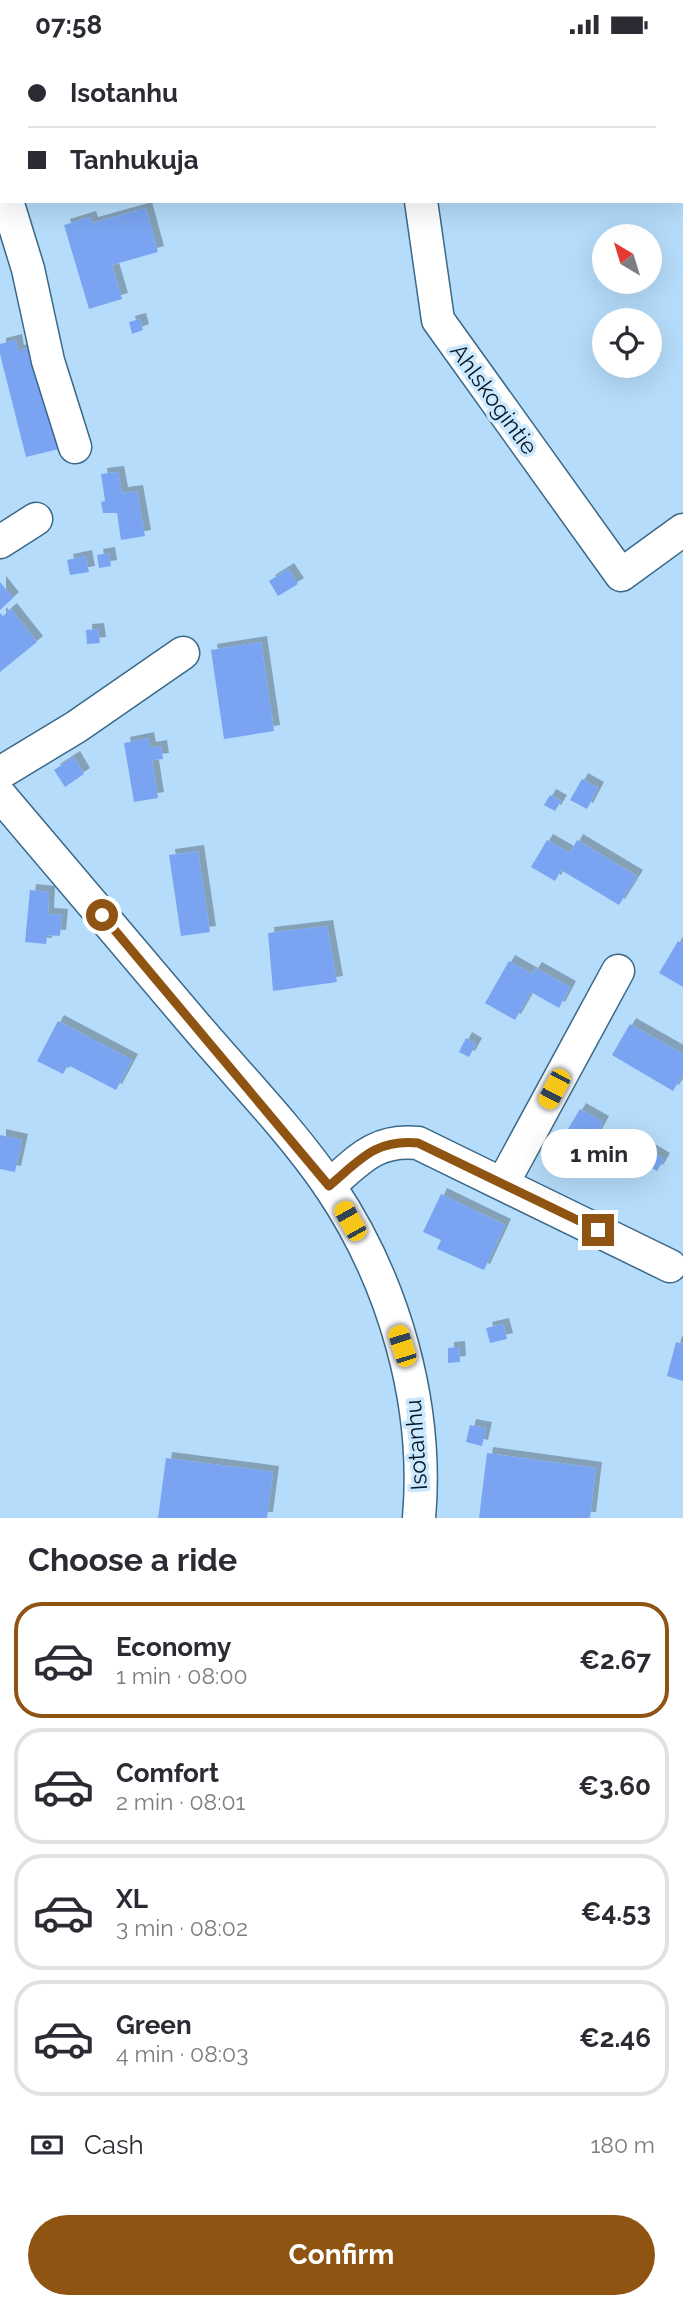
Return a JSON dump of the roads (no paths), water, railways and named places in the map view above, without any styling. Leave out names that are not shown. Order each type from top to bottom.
[{"type":"street","points":[[8,203],[28,269],[48,361],[75,447]]},
{"type":"street","name":"Ahlskogintie","points":[[421,203],[438,320],[621,575],[683,530]]},
{"type":"street","points":[[0,542],[36,519]]},
{"type":"street","points":[[0,773],[76,727],[183,653]]},
{"type":"street","name":"Isotanhu","points":[[0,795],[329,1186],[361,1241],[383,1289],[402,1346],[420,1443],[419,1518]]},
{"type":"street","points":[[503,1183],[618,971]]},
{"type":"street","points":[[329,1186],[376,1147],[397,1141],[418,1143],[670,1266]]}]
